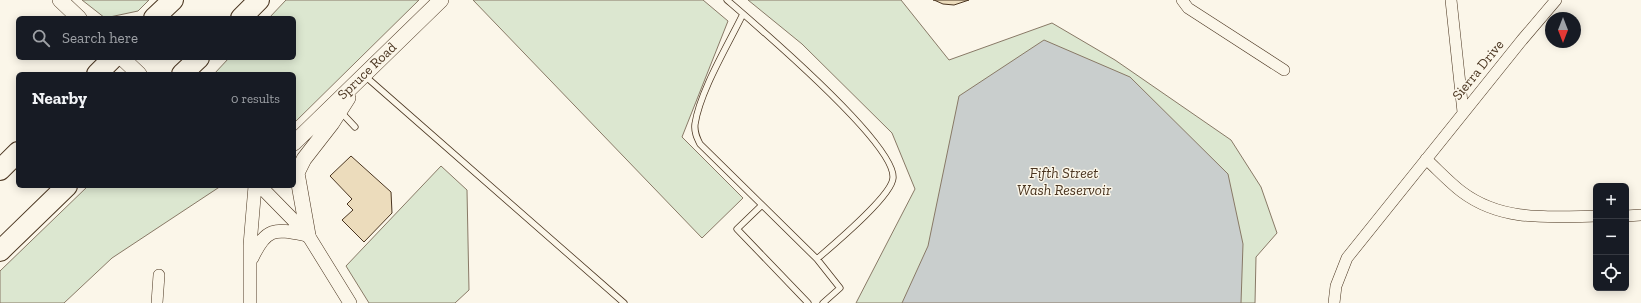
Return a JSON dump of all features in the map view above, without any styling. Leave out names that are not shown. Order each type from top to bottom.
[{"type":"highway","points":[[156,16],[172,0]]},
{"type":"highway","points":[[243,16],[260,0]]},
{"type":"highway","points":[[99,72],[112,60]]},
{"type":"highway","points":[[0,170],[16,154]]},
{"type":"highway","points":[[0,251],[65,188]]},
{"type":"main road","points":[[60,0],[77,16]]},
{"type":"main road","name":"Spruce Road","points":[[296,141],[363,74],[441,0]]},
{"type":"main road","points":[[124,60],[137,72]]},
{"type":"main road","points":[[308,234],[297,173],[304,159],[340,111],[363,74]]},
{"type":"street","points":[[1182,0],[1188,8],[1284,70]]},
{"type":"street","points":[[1451,0],[1463,112]]},
{"type":"street","name":"Sierra Drive","points":[[1334,303],[1336,286],[1347,258],[1463,112],[1556,0]]},
{"type":"street","points":[[1426,159],[1462,192],[1484,206],[1508,214],[1536,218],[1593,216]]},
{"type":"street","points":[[250,303],[250,262],[255,188]]},
{"type":"street","points":[[262,188],[308,234],[350,303]]},
{"type":"street","points":[[1629,216],[1641,215]]},
{"type":"street","points":[[250,262],[259,244],[267,234],[282,230],[308,234]]},
{"type":"street","points":[[157,303],[159,275]]},
{"type":"lane","points":[[727,0],[796,60],[876,143],[889,161],[893,178],[886,195],[817,259]]},
{"type":"lane","points":[[743,14],[702,97],[695,125],[695,135],[700,144],[817,259],[840,288],[823,303]]},
{"type":"lane","points":[[363,74],[624,303]]},
{"type":"lane","points":[[340,111],[355,127]]},
{"type":"lane","points":[[762,205],[737,229],[808,303]]},
{"type":"green space","points":[[82,0],[149,0],[138,11],[114,16],[102,16]]},
{"type":"green space","points":[[286,0],[419,0],[296,121],[296,72],[216,72],[227,60],[296,60],[296,16],[271,16]]},
{"type":"green space","points":[[473,0],[703,0],[728,21],[682,137],[743,198],[702,238]]},
{"type":"green space","name":"Fifth Street Wash Reservoir","points":[[748,0],[901,0],[949,60],[1052,23],[1115,60],[1231,140],[1261,187],[1277,233],[1256,257],[1255,303],[856,303],[915,189],[892,133],[802,44]]},
{"type":"green space","points":[[441,166],[467,190],[469,290],[455,303],[369,303],[346,266]]},
{"type":"green space","points":[[86,188],[218,188],[112,258],[64,303],[0,303],[0,271]]},
{"type":"water","name":"Fifth Street Wash Reservoir","points":[[1044,40],[1130,77],[1228,174],[1243,244],[1241,303],[902,303],[928,246],[959,96]]},
{"type":"building","points":[[934,0],[969,0],[954,5],[943,4]]},
{"type":"building","points":[[351,156],[391,192],[392,213],[364,242],[342,220],[353,210],[347,204],[352,199],[330,176]]}]
